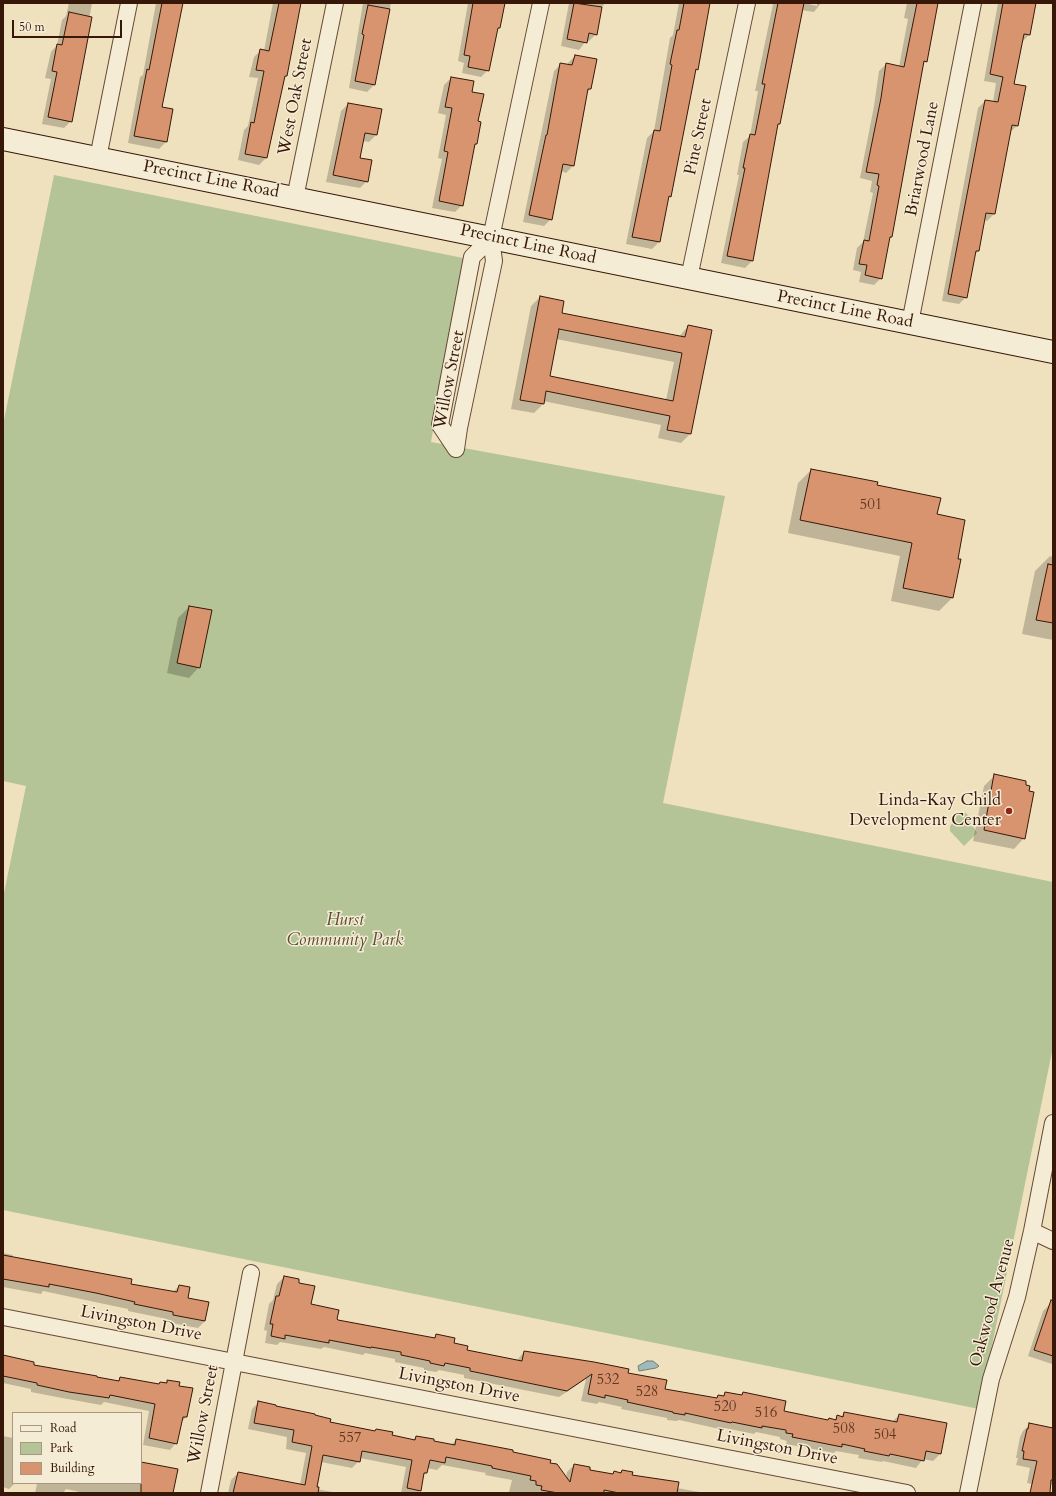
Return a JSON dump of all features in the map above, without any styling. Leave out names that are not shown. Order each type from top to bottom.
[{"type":"main road","name":"Precinct Line Road","points":[[3,139],[1053,352]]},
{"type":"street","points":[[98,158],[129,3]]},
{"type":"street","name":"West Oak Street","points":[[295,198],[335,3]]},
{"type":"street","name":"Willow Street","points":[[490,238],[472,258],[440,425],[456,449],[459,428],[494,261],[490,238],[541,3]]},
{"type":"street","name":"Pine Street","points":[[689,278],[747,3]]},
{"type":"street","name":"Briarwood Lane","points":[[910,323],[973,3]]},
{"type":"street","name":"Oakwood Avenue","points":[[968,1493],[992,1379],[1017,1297],[1032,1231],[1053,1124]]},
{"type":"street","points":[[1032,1231],[1053,1241]]},
{"type":"street","name":"Willow Street","points":[[209,1493],[251,1273]]},
{"type":"street","name":"Livingston Drive","points":[[3,1317],[907,1493]]},
{"type":"green space","name":"Hurst Community Park","points":[[54,175],[463,258],[431,442],[725,496],[663,803],[1053,882],[1053,1047],[979,1409],[3,1210],[3,898],[26,786],[3,781],[3,425]]},
{"type":"green space","points":[[961,812],[966,813],[974,822],[973,826],[977,833],[964,846],[950,831],[950,826],[957,815]]},
{"type":"water","points":[[647,1361],[653,1361],[659,1366],[656,1368],[639,1371],[638,1366]]},
{"type":"building","points":[[162,3],[183,3],[162,107],[173,109],[167,142],[134,136]]},
{"type":"building","points":[[279,3],[301,3],[287,76],[285,76],[267,158],[245,154],[251,122],[254,123],[264,71],[256,70],[260,49],[269,51]]},
{"type":"building","points":[[473,3],[505,3],[489,71],[468,67],[470,56],[464,55]]},
{"type":"building","points":[[574,3],[602,7],[597,35],[589,33],[587,43],[567,39]]},
{"type":"building","points":[[684,3],[710,3],[698,70],[696,69],[671,197],[669,196],[660,242],[632,237],[654,130],[660,131],[672,65],[670,64]]},
{"type":"building","points":[[778,3],[804,3],[780,124],[778,124],[753,261],[727,256],[745,168],[743,168],[750,134],[755,135],[765,84],[762,84]]},
{"type":"building","points":[[917,3],[938,3],[927,62],[924,61],[892,237],[890,237],[882,279],[865,275],[867,265],[859,264],[864,240],[869,241],[879,186],[877,185],[879,174],[866,172],[881,98],[886,63],[904,67]]},
{"type":"building","points":[[1003,3],[1036,3],[1030,35],[1024,34],[1014,84],[1026,86],[1018,126],[1012,125],[995,214],[986,213],[979,251],[976,251],[967,298],[948,294],[985,100],[998,102],[1003,77],[990,74]]},
{"type":"building","points":[[368,5],[390,9],[375,85],[355,81]]},
{"type":"building","points":[[69,12],[92,17],[72,122],[48,117],[57,72],[52,71],[57,44],[62,45]]},
{"type":"building","points":[[575,55],[597,59],[591,89],[588,89],[574,166],[563,164],[552,220],[529,215],[547,135],[560,63],[572,65]]},
{"type":"building","points":[[451,77],[474,81],[472,92],[484,94],[478,121],[481,122],[477,144],[475,144],[463,206],[439,201],[448,152],[444,151],[452,108],[445,107]]},
{"type":"building","points":[[348,103],[382,109],[377,135],[365,133],[360,158],[372,160],[368,182],[333,175]]},
{"type":"building","points":[[540,296],[564,301],[562,313],[685,337],[688,325],[712,330],[691,434],[667,430],[670,416],[546,391],[544,404],[520,400]],"holes":[[[559,329],[682,353],[673,401],[550,376]]]},
{"type":"building","points":[[811,469],[878,482],[877,485],[941,498],[937,514],[965,520],[958,559],[961,559],[953,598],[903,588],[912,543],[800,520]]},
{"type":"building","points":[[1048,564],[1053,565],[1053,623],[1036,620]]},
{"type":"building","points":[[189,606],[212,610],[200,668],[177,663]]},
{"type":"building","name":"Linda-Kay Child Development Center","points":[[994,774],[1026,781],[1026,785],[1030,786],[1029,791],[1034,792],[1025,839],[984,830]]},
{"type":"building","points":[[3,1255],[132,1279],[131,1284],[177,1292],[179,1285],[190,1287],[188,1298],[209,1302],[205,1321],[173,1315],[173,1312],[134,1304],[135,1302],[96,1293],[49,1284],[49,1287],[3,1279]]},
{"type":"building","points":[[284,1276],[299,1279],[299,1283],[315,1286],[311,1304],[339,1310],[338,1320],[435,1338],[436,1334],[455,1338],[454,1343],[468,1346],[467,1350],[522,1361],[524,1351],[594,1362],[629,1369],[628,1373],[667,1380],[665,1389],[717,1398],[718,1395],[724,1396],[725,1392],[742,1395],[743,1392],[786,1401],[784,1411],[828,1420],[829,1418],[836,1420],[837,1415],[843,1417],[844,1412],[897,1422],[899,1414],[947,1423],[941,1454],[926,1451],[924,1461],[890,1454],[889,1456],[864,1451],[865,1449],[842,1444],[842,1447],[792,1437],[793,1434],[786,1433],[786,1430],[731,1423],[685,1413],[685,1415],[673,1413],[605,1395],[605,1398],[588,1394],[592,1374],[567,1391],[470,1371],[470,1368],[445,1363],[444,1366],[430,1363],[430,1361],[401,1355],[401,1352],[329,1340],[329,1343],[285,1335],[285,1339],[271,1336],[273,1324],[270,1324],[276,1296],[279,1296]]},
{"type":"building","points":[[1051,1300],[1053,1301],[1053,1356],[1034,1350]]},
{"type":"building","points":[[3,1355],[34,1362],[34,1365],[119,1381],[120,1377],[159,1384],[160,1382],[167,1383],[167,1380],[180,1382],[179,1386],[193,1388],[187,1417],[183,1417],[177,1444],[149,1438],[155,1404],[110,1395],[109,1398],[69,1392],[37,1385],[37,1383],[3,1376]]},
{"type":"building","points":[[258,1401],[315,1414],[331,1419],[330,1422],[375,1431],[376,1429],[393,1432],[392,1435],[415,1440],[416,1436],[455,1445],[456,1439],[513,1450],[513,1452],[551,1460],[550,1463],[557,1464],[570,1482],[574,1464],[590,1467],[590,1470],[613,1474],[614,1471],[621,1473],[622,1470],[633,1472],[632,1475],[679,1482],[677,1493],[619,1493],[604,1490],[604,1493],[558,1493],[541,1490],[542,1486],[536,1485],[536,1481],[530,1480],[531,1476],[492,1468],[492,1466],[446,1457],[445,1463],[430,1460],[427,1473],[424,1473],[421,1491],[407,1488],[412,1460],[362,1451],[360,1462],[323,1455],[317,1487],[319,1487],[318,1493],[233,1493],[238,1472],[305,1485],[312,1446],[292,1442],[294,1430],[254,1423]]},
{"type":"building","points":[[1029,1423],[1053,1428],[1053,1480],[1051,1480],[1050,1493],[1030,1493],[1037,1461],[1023,1459],[1024,1451],[1022,1451]]},
{"type":"building","points":[[142,1462],[178,1469],[173,1493],[141,1493]]},
{"type":"place","name":"Linda-Kay Child Development Center","points":[[1009,811]]}]
